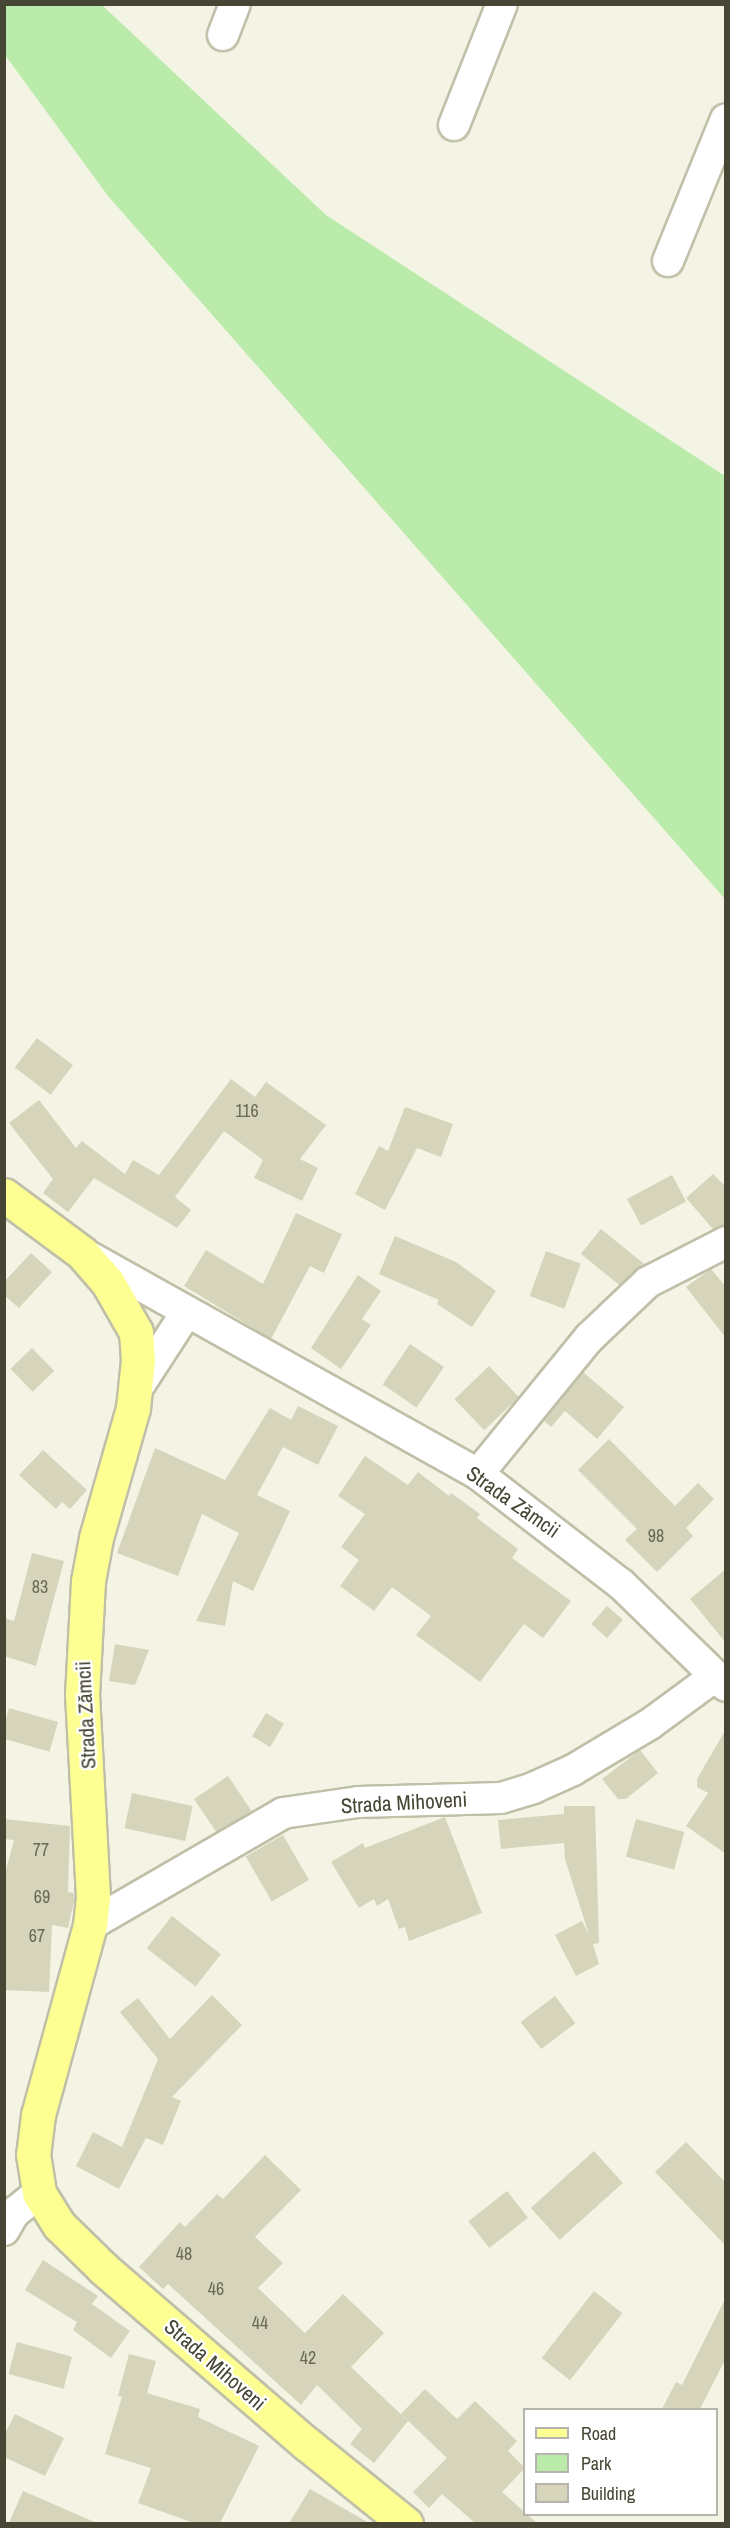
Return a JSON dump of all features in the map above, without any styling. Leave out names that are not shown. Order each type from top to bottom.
[{"type":"main road","name":"Strada Zămcii","points":[[4,1195],[82,1253],[126,1309],[136,1332],[136,1389],[96,1538],[83,1637],[82,1694],[93,1870],[90,1925],[38,2115],[33,2154],[39,2193]]},
{"type":"main road","name":"Strada Mihoveni","points":[[39,2193],[59,2225],[104,2269],[308,2444],[406,2523]]},
{"type":"street","points":[[223,35],[235,4]]},
{"type":"street","points":[[454,125],[502,4]]},
{"type":"street","points":[[668,261],[726,119]]},
{"type":"street","points":[[478,1474],[589,1338],[648,1282],[726,1242]]},
{"type":"street","name":"Strada Zămcii","points":[[82,1253],[478,1474],[621,1584],[720,1682]]},
{"type":"street","points":[[136,1389],[186,1312]]},
{"type":"street","name":"Strada Mihoveni","points":[[90,1925],[283,1813],[358,1802],[501,1798],[533,1788],[650,1724],[720,1682]]},
{"type":"street","points":[[4,2230],[14,2213],[39,2193]]},
{"type":"green space","points":[[4,5],[102,5],[326,215],[725,476],[725,899],[108,196],[5,55]]},
{"type":"building","points":[[37,1038],[73,1065],[51,1095],[15,1068]]},
{"type":"building","points":[[231,1079],[255,1097],[266,1082],[326,1125],[300,1159],[318,1168],[302,1201],[254,1178],[263,1160],[224,1131],[175,1197],[191,1210],[177,1228],[94,1178],[68,1212],[43,1193],[53,1179],[9,1123],[39,1100],[76,1148],[82,1141],[125,1174],[133,1160],[159,1175]]},
{"type":"building","points":[[405,1107],[453,1124],[441,1157],[417,1148],[385,1210],[355,1194],[379,1146],[388,1151]]},
{"type":"building","points":[[713,1174],[726,1187],[726,1225],[713,1229],[686,1198]]},
{"type":"building","points":[[672,1175],[686,1201],[641,1225],[627,1199]]},
{"type":"building","points":[[296,1213],[342,1234],[324,1273],[310,1266],[271,1339],[184,1286],[206,1250],[263,1284]]},
{"type":"building","points":[[601,1229],[645,1264],[624,1289],[581,1254]]},
{"type":"building","points":[[395,1236],[456,1262],[496,1291],[472,1327],[437,1304],[439,1300],[379,1274]]},
{"type":"building","points":[[546,1251],[581,1264],[564,1309],[530,1296]]},
{"type":"building","points":[[31,1253],[52,1272],[19,1308],[4,1295],[4,1282]]},
{"type":"building","points":[[711,1269],[726,1287],[726,1338],[686,1287]]},
{"type":"building","points":[[358,1275],[381,1291],[362,1319],[371,1325],[341,1369],[311,1348]]},
{"type":"building","points":[[410,1344],[444,1367],[417,1408],[383,1385]]},
{"type":"building","points":[[32,1348],[54,1371],[33,1392],[10,1369]]},
{"type":"building","points":[[489,1366],[519,1397],[484,1430],[454,1399]]},
{"type":"building","points":[[583,1372],[624,1407],[597,1439],[565,1411],[551,1427],[544,1421]]},
{"type":"building","points":[[298,1406],[338,1426],[318,1465],[283,1447],[257,1495],[290,1511],[253,1591],[233,1581],[225,1626],[196,1621],[239,1533],[202,1514],[178,1576],[117,1553],[155,1448],[225,1480],[270,1408],[291,1420]]},
{"type":"building","points":[[609,1439],[675,1506],[698,1483],[714,1499],[686,1528],[693,1536],[657,1572],[625,1540],[637,1529],[578,1470]]},
{"type":"building","points":[[43,1450],[87,1490],[70,1509],[62,1502],[56,1509],[19,1475]]},
{"type":"building","points":[[365,1456],[408,1485],[418,1472],[449,1496],[451,1493],[480,1514],[477,1518],[518,1549],[512,1558],[571,1601],[543,1638],[524,1624],[480,1682],[416,1635],[431,1616],[392,1587],[374,1611],[340,1586],[359,1560],[341,1547],[365,1514],[338,1496]]},
{"type":"building","points":[[32,1553],[64,1561],[36,1666],[4,1656],[4,1618],[14,1621]]},
{"type":"building","points":[[726,1569],[726,1643],[690,1599]]},
{"type":"building","points":[[607,1606],[623,1620],[607,1638],[591,1624]]},
{"type":"building","points":[[115,1644],[149,1650],[135,1685],[109,1681]]},
{"type":"building","points":[[9,1708],[58,1722],[49,1752],[4,1739],[4,1725]]},
{"type":"building","points":[[266,1713],[284,1724],[270,1747],[252,1736]]},
{"type":"building","points":[[726,1729],[726,1854],[686,1826],[708,1793],[697,1787],[697,1779]]},
{"type":"building","points":[[640,1750],[658,1773],[626,1799],[618,1799],[602,1779]]},
{"type":"building","points":[[228,1776],[251,1811],[217,1834],[194,1799]]},
{"type":"building","points":[[132,1793],[193,1806],[185,1841],[125,1828]]},
{"type":"building","points":[[564,1806],[595,1806],[599,1943],[593,1944],[599,1964],[576,1976],[555,1935],[582,1921],[589,1935],[565,1859],[564,1843],[501,1849],[498,1820],[564,1814]]},
{"type":"building","points":[[445,1817],[482,1913],[409,1941],[405,1927],[399,1929],[388,1899],[377,1906],[374,1899],[359,1908],[331,1862],[363,1843],[365,1848]]},
{"type":"building","points":[[4,1819],[70,1826],[68,1892],[74,1893],[74,1901],[68,1928],[52,1925],[49,1992],[4,1990],[4,1877],[14,1840],[4,1839]]},
{"type":"building","points":[[636,1819],[684,1832],[674,1870],[626,1857]]},
{"type":"building","points":[[283,1835],[309,1880],[272,1902],[246,1856]]},
{"type":"building","points":[[172,1916],[221,1954],[196,1986],[147,1948]]},
{"type":"building","points":[[212,1995],[242,2025],[172,2097],[181,2101],[163,2145],[146,2138],[119,2189],[76,2166],[93,2132],[122,2147],[158,2059],[120,2012],[138,1998],[170,2039]]},
{"type":"building","points":[[555,1996],[575,2023],[541,2049],[521,2022]]},
{"type":"building","points":[[686,2142],[726,2183],[726,2246],[655,2172]]},
{"type":"building","points":[[594,2151],[623,2183],[560,2240],[531,2208]]},
{"type":"building","points":[[265,2155],[301,2190],[255,2237],[283,2263],[258,2288],[305,2333],[343,2294],[384,2333],[351,2367],[408,2421],[374,2463],[350,2444],[362,2429],[317,2385],[301,2405],[168,2284],[163,2289],[139,2267],[180,2222],[185,2227],[217,2194],[223,2199]]},
{"type":"building","points":[[507,2191],[528,2218],[489,2248],[468,2221]]},
{"type":"building","points":[[43,2260],[98,2296],[92,2304],[130,2331],[111,2358],[73,2330],[77,2322],[25,2290]]},
{"type":"building","points":[[594,2291],[622,2313],[570,2380],[542,2358]]},
{"type":"building","points":[[726,2297],[726,2358],[701,2408],[663,2408],[676,2382],[682,2385]]},
{"type":"building","points":[[17,2342],[72,2357],[64,2389],[8,2374]]},
{"type":"building","points":[[129,2354],[156,2361],[147,2393],[200,2409],[198,2417],[259,2446],[220,2523],[194,2523],[138,2503],[151,2468],[105,2454],[122,2397],[118,2396]]},
{"type":"building","points":[[425,2389],[457,2419],[475,2401],[517,2441],[508,2451],[523,2466],[523,2470],[502,2492],[523,2511],[523,2516],[529,2516],[537,2523],[475,2523],[442,2494],[429,2508],[413,2492],[447,2458],[401,2414]]},
{"type":"building","points":[[15,2414],[64,2438],[45,2476],[4,2457],[4,2435]]},
{"type":"building","points":[[310,2489],[369,2523],[289,2523]]},
{"type":"building","points":[[23,2491],[97,2523],[9,2523]]}]
